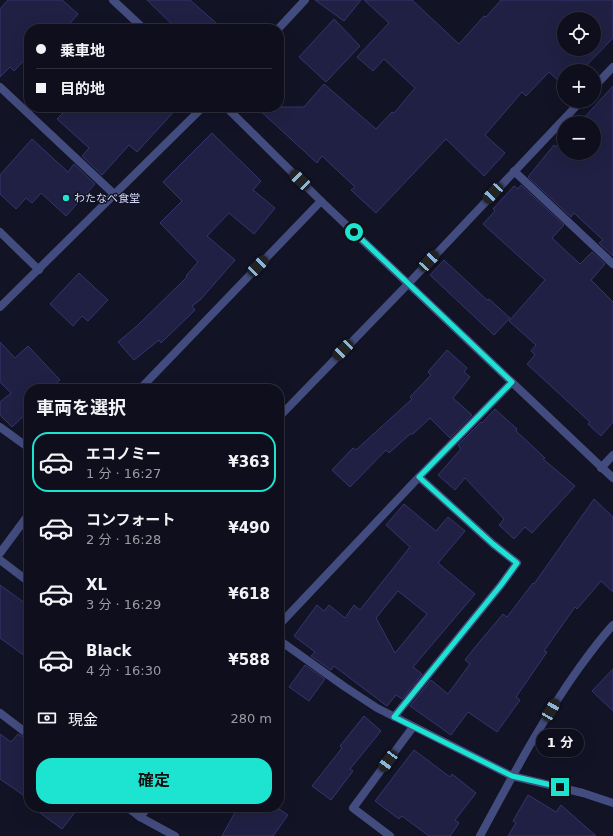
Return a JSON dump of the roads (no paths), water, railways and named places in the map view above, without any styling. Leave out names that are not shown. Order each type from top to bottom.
[{"type":"street","points":[[113,0],[139,24]]},
{"type":"street","points":[[283,24],[305,0]]},
{"type":"street","points":[[601,80],[613,67]]},
{"type":"street","points":[[0,87],[24,110]]},
{"type":"street","points":[[284,412],[408,284],[574,108]]},
{"type":"street","points":[[27,112],[114,194]]},
{"type":"street","points":[[0,307],[197,112]]},
{"type":"street","points":[[231,112],[321,201],[613,478]]},
{"type":"street","points":[[514,171],[613,264]]},
{"type":"street","points":[[145,384],[321,201]]},
{"type":"street","points":[[0,232],[39,270]]},
{"type":"street","points":[[284,620],[419,477],[512,382]]},
{"type":"street","points":[[0,427],[24,444]]},
{"type":"street","points":[[601,468],[613,455]]},
{"type":"street","points":[[394,717],[501,585],[517,563],[493,544],[419,477]]},
{"type":"street","points":[[0,553],[24,521]]},
{"type":"street","points":[[0,560],[24,578]]},
{"type":"street","points":[[480,836],[512,776],[558,698],[602,637],[613,625]]},
{"type":"street","points":[[284,644],[346,687],[394,717],[512,776],[583,793],[613,803]]},
{"type":"street","points":[[0,714],[24,731]]},
{"type":"street","points":[[390,836],[353,808],[413,727]]},
{"type":"street","points":[[134,812],[175,836]]},
{"type":"street","points":[[140,817],[144,812]]},
{"type":"place","name":"わたなべ食堂","points":[[66,198]]}]
